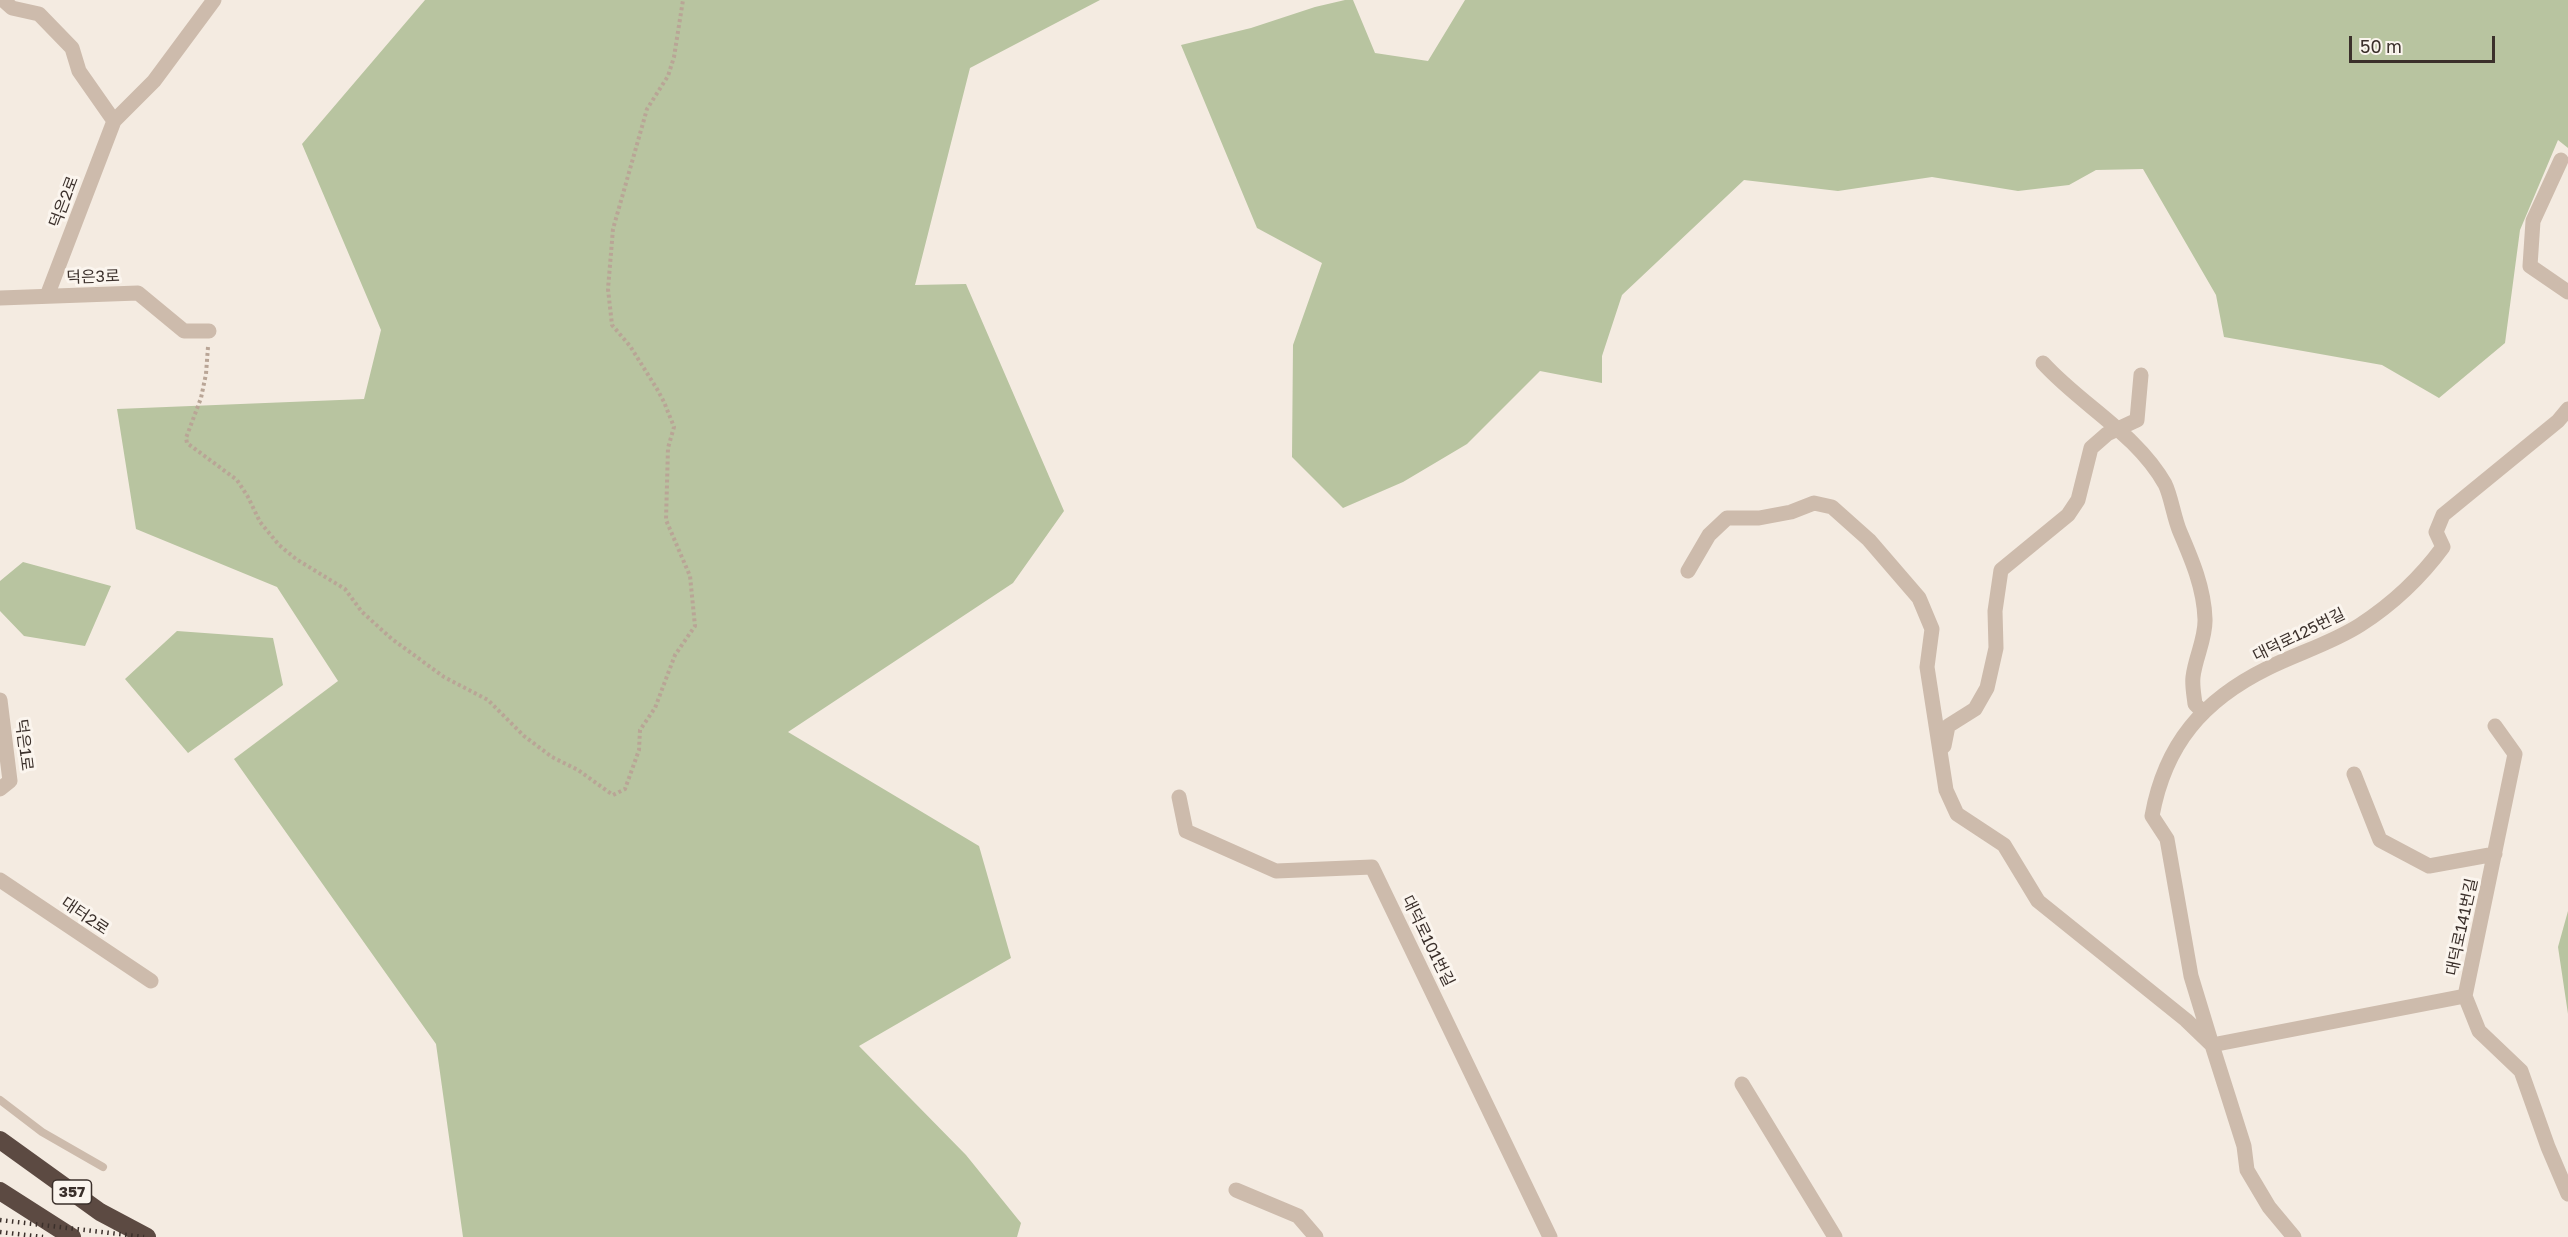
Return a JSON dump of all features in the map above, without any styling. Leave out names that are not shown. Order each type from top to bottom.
[{"type":"highway","name":"357","points":[[0,1140],[100,1212],[147,1237]]},
{"type":"highway","name":"357","points":[[0,1191],[72,1237]]},
{"type":"street","points":[[3,0],[12,8],[39,14],[72,48],[79,71],[114,121]]},
{"type":"street","name":"덕은2로","points":[[47,296],[114,121],[154,81],[214,0]]},
{"type":"street","points":[[2561,160],[2533,221],[2530,266],[2568,292]]},
{"type":"street","name":"덕은3로","points":[[0,298],[138,293],[184,331],[209,331]]},
{"type":"street","points":[[2043,363],[2063,385],[2117,428],[2144,457],[2166,486],[2172,514],[2190,555],[2203,595],[2205,622],[2193,678],[2195,704],[2203,712]]},
{"type":"street","name":"대덕로125번길","points":[[1942,755],[1948,726],[1976,709],[1987,688],[1996,648],[1995,611],[2001,570],[2068,515],[2078,500],[2091,448],[2117,428],[2137,420],[2141,375]]},
{"type":"street","name":"대덕로125번길","points":[[2294,1237],[2269,1207],[2247,1170],[2244,1146],[2191,975],[2167,839],[2152,816],[2157,787],[2177,744],[2210,704],[2266,669],[2359,626],[2399,594],[2426,570],[2443,547],[2436,532],[2443,516],[2558,421],[2568,409]]},
{"type":"street","name":"대덕로125번길","points":[[1688,571],[1709,535],[1727,518],[1760,518],[1791,512],[1814,503],[1832,507],[1869,540],[1919,598],[1932,629],[1927,667],[1946,790],[1957,814],[2004,845],[2038,901],[2186,1020],[2212,1045]]},
{"type":"street","name":"덕은1로","points":[[0,700],[10,781],[0,789]]},
{"type":"street","name":"대덕로141번길","points":[[2495,726],[2515,754],[2465,996],[2479,1031],[2521,1071],[2548,1147],[2568,1194]]},
{"type":"street","name":"대덕로141번길","points":[[2354,774],[2380,840],[2429,866],[2495,854]]},
{"type":"street","name":"대덕로101번길","points":[[1179,797],[1186,831],[1276,871],[1372,867],[1550,1237]]},
{"type":"street","name":"대터2로","points":[[0,880],[151,981]]},
{"type":"street","points":[[2212,1045],[2465,996]]},
{"type":"street","points":[[1742,1084],[1835,1237]]},
{"type":"street","points":[[1236,1190],[1299,1216],[1316,1237]]},
{"type":"lane","points":[[0,1100],[42,1132],[103,1167]]},
{"type":"path","points":[[209,331],[207,374],[186,438],[188,443],[237,480],[260,522],[279,545],[296,559],[345,589],[362,612],[392,639],[444,677],[488,700],[524,736],[552,757],[578,770],[613,795],[625,789],[639,750],[640,730],[655,708],[675,655],[695,626],[690,576],[666,520],[668,448],[674,427],[657,389],[630,346],[612,326],[609,289],[610,251],[616,218],[647,109],[668,76],[674,57],[682,0]]},
{"type":"green space","points":[[425,0],[1100,0],[970,68],[915,285],[966,284],[1064,511],[1013,583],[788,732],[979,846],[1011,958],[859,1046],[966,1155],[1021,1223],[1017,1237],[463,1237],[436,1044],[234,759],[338,681],[277,587],[136,529],[117,409],[364,399],[381,330],[302,144]]},
{"type":"green space","points":[[1353,0],[1375,53],[1428,61],[1465,0],[2568,0],[2568,148],[2558,140],[2520,230],[2505,343],[2439,398],[2382,365],[2224,337],[2216,295],[2143,169],[2096,170],[2069,185],[2018,191],[1932,177],[1838,191],[1744,180],[1622,295],[1602,356],[1602,383],[1540,371],[1467,444],[1403,482],[1343,508],[1292,457],[1293,345],[1322,263],[1257,228],[1181,45],[1251,28],[1315,7]]},
{"type":"green space","points":[[23,562],[111,586],[85,646],[24,636],[0,611],[0,581]]},
{"type":"green space","points":[[177,631],[273,638],[283,685],[188,753],[125,679]]},
{"type":"green space","points":[[2568,911],[2568,1014],[2558,947]]},
{"type":"railway","points":[[0,1220],[144,1237]]},
{"type":"railway","points":[[0,1232],[43,1237]]}]
